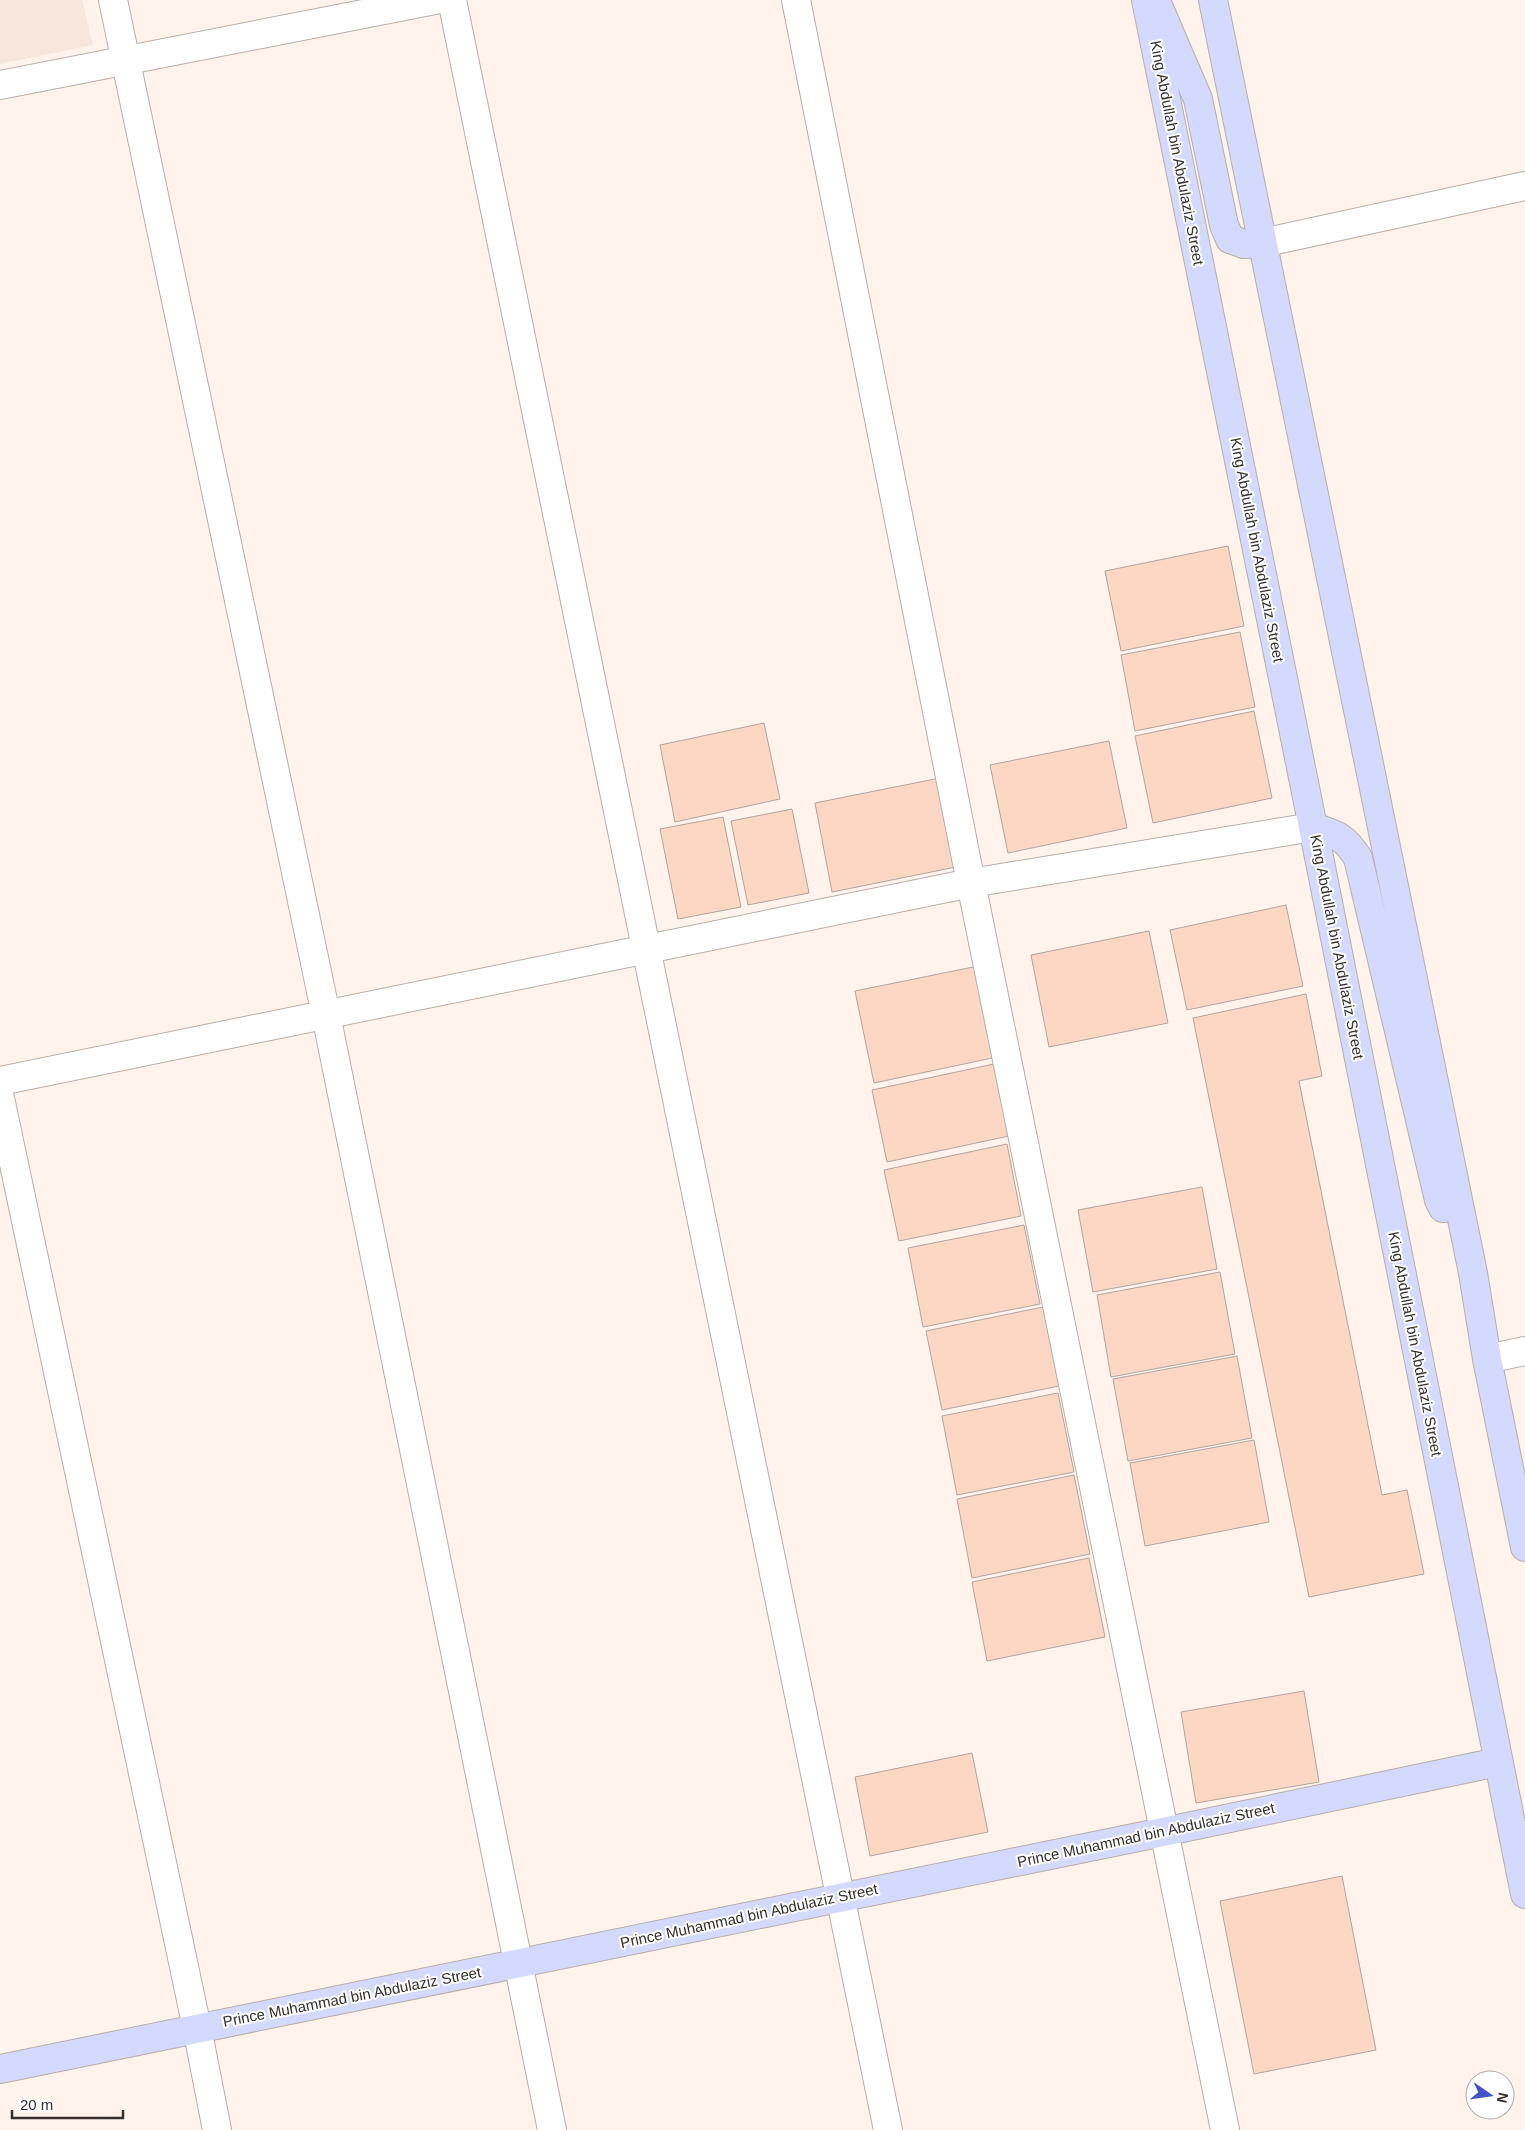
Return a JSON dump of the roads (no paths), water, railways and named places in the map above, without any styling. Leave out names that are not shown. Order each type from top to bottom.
[{"type":"main road","name":"King Abdullah bin Abdulaziz Street","points":[[1146,0],[1525,1894]]},
{"type":"main road","points":[[1156,0],[1198,99],[1224,225],[1230,240],[1244,244],[1262,243]]},
{"type":"main road","points":[[1213,0],[1473,1273],[1487,1359],[1525,1547]]},
{"type":"main road","points":[[1313,827],[1341,837],[1351,846],[1358,858],[1439,1200],[1473,1273]]},
{"type":"main road","name":"Prince Muhammad bin Abdulaziz Street","points":[[0,2069],[1498,1762]]},
{"type":"main road","points":[[1512,1832],[1525,1858]]},
{"type":"street","points":[[113,0],[326,1014],[552,2130]]},
{"type":"street","points":[[0,85],[125,59],[435,0]]},
{"type":"street","points":[[452,0],[648,949],[888,2130]]},
{"type":"street","points":[[796,0],[971,883],[1225,2130]]},
{"type":"street","points":[[1262,243],[1525,186]]},
{"type":"street","points":[[0,1081],[971,883],[1313,827]]},
{"type":"street","points":[[0,1098],[217,2130]]},
{"type":"street","points":[[1487,1359],[1525,1351]]}]
